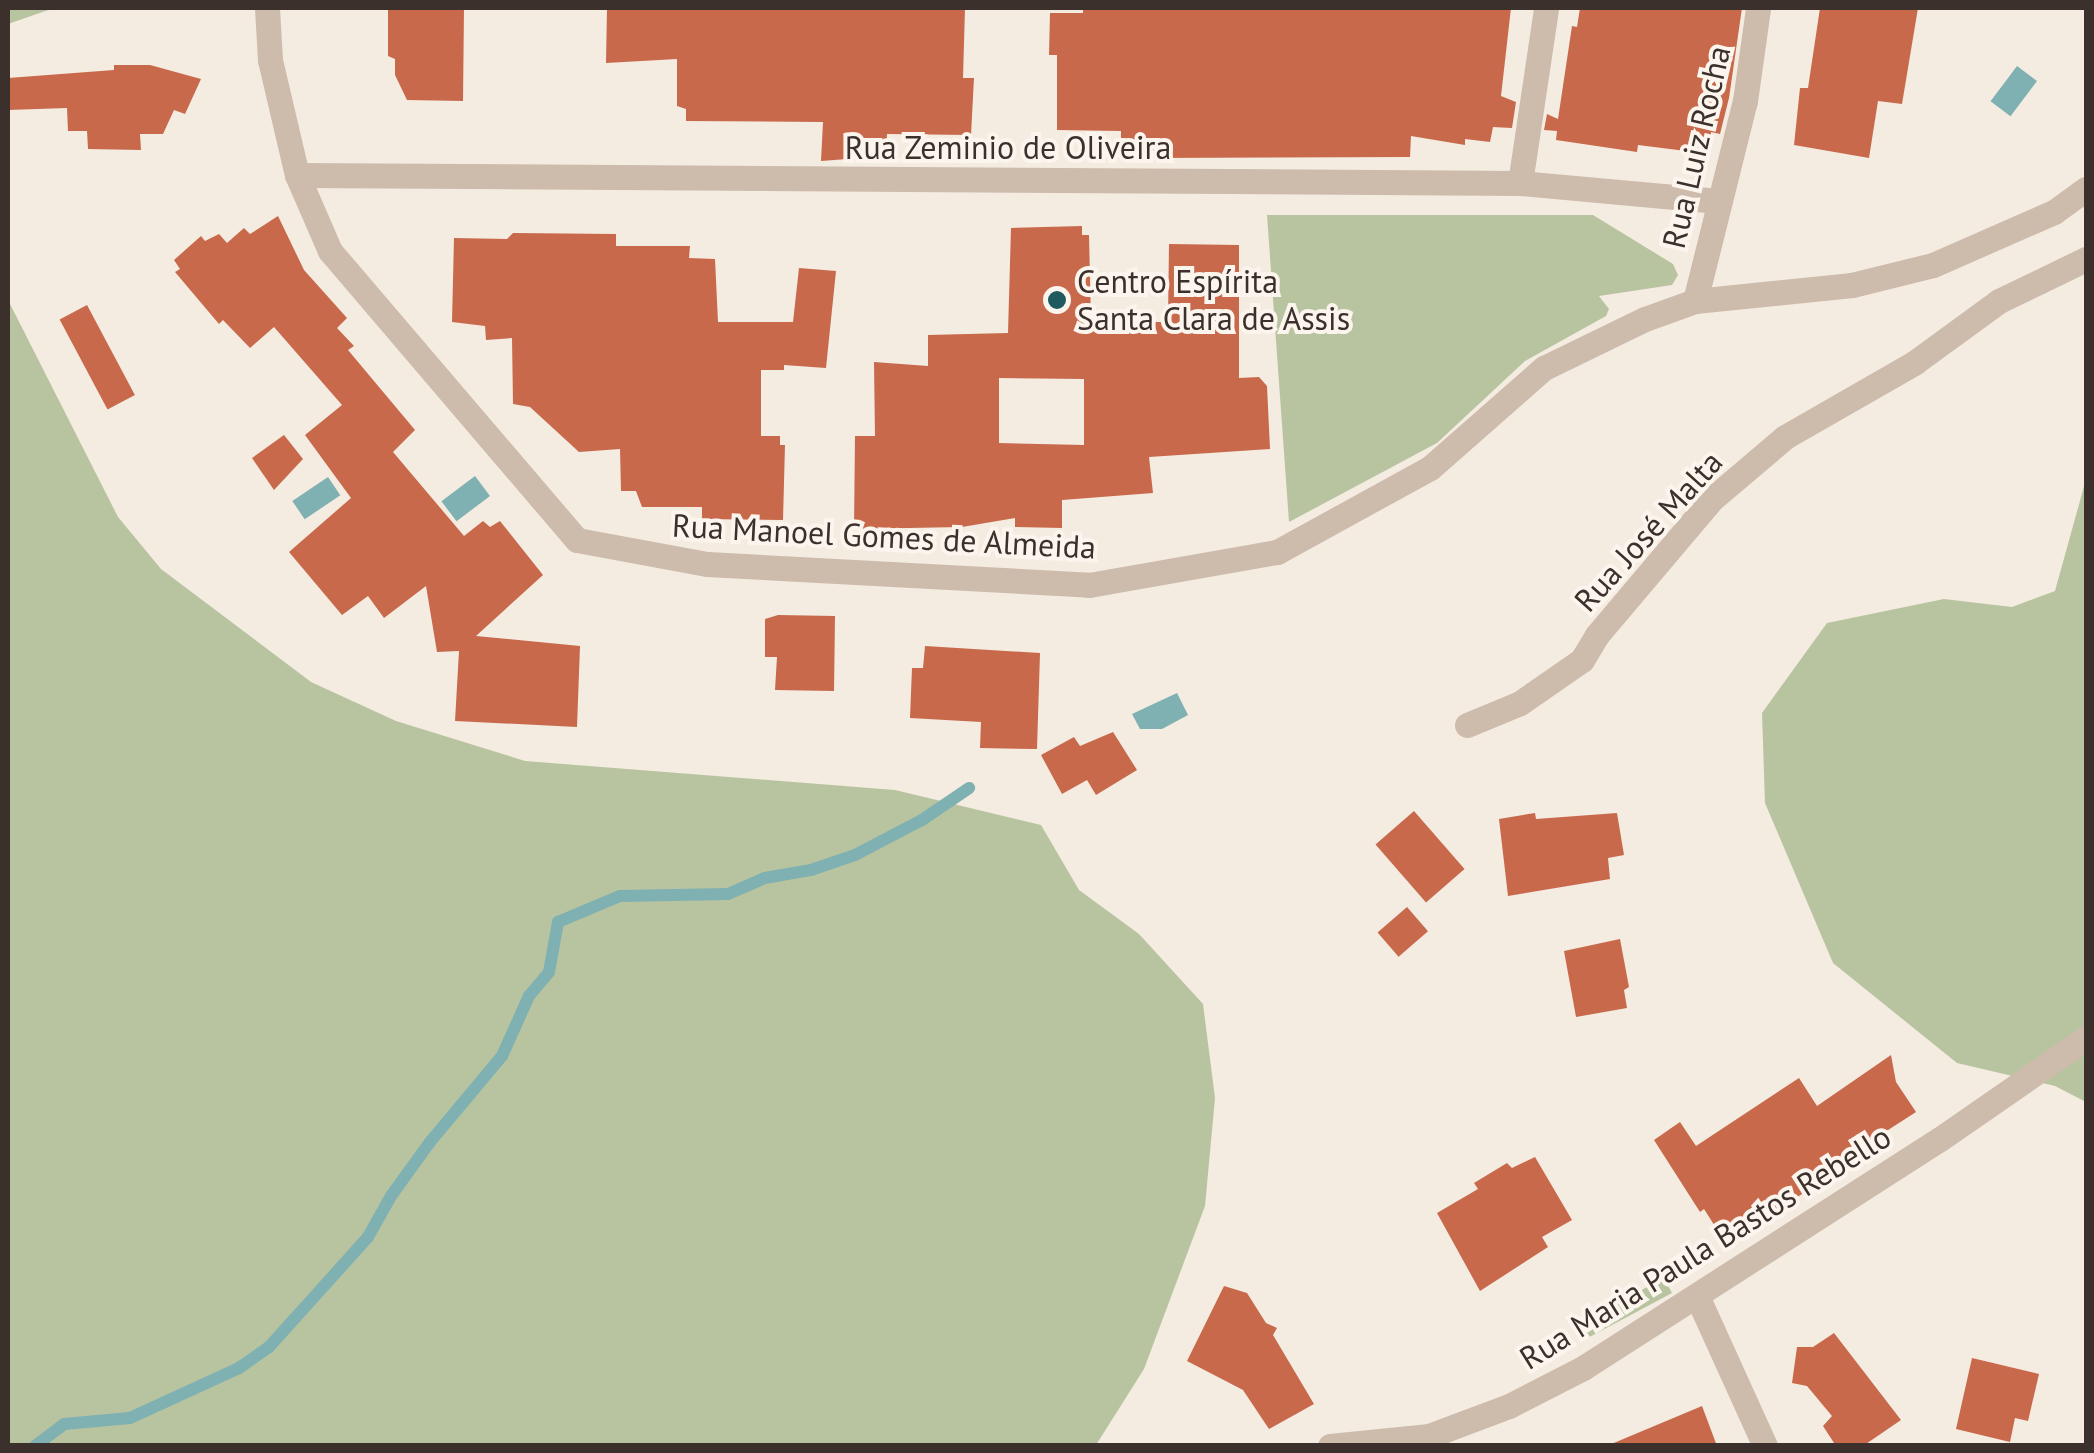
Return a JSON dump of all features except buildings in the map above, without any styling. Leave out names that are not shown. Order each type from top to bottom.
[{"type":"street","name":"Rua Manoel Gomes de Almeida","points":[[267,8],[270,60],[297,175],[330,251],[577,540],[707,564],[1089,585],[1277,552],[1430,468],[1544,368],[1696,300]]},
{"type":"street","points":[[1520,183],[1546,8]]},
{"type":"street","name":"Rua Luiz Rocha","points":[[1696,300],[1718,200],[1746,101],[1758,8]]},
{"type":"street","name":"Rua Zeminio de Oliveira","points":[[297,175],[1520,183],[1718,200]]},
{"type":"street","points":[[1696,300],[1852,285],[1933,266],[2054,212],[2086,189]]},
{"type":"street","name":"Rua José Malta","points":[[1467,724],[1520,704],[1582,660],[1597,634],[1712,499],[1785,437],[1914,363],[1999,300],[2086,259]]},
{"type":"street","name":"Rua Maria Paula Bastos Rebello","points":[[1330,1446],[1428,1436],[1508,1406],[1583,1368],[1924,1150],[2086,1038]]},
{"type":"street","points":[[1697,1296],[1765,1446]]},
{"type":"green space","points":[[8,8],[54,8],[8,24]]},
{"type":"green space","points":[[1267,215],[1593,215],[1673,264],[1678,275],[1672,285],[1599,296],[1609,309],[1606,316],[1525,361],[1437,443],[1289,522]]},
{"type":"green space","points":[[8,300],[118,517],[161,569],[311,682],[396,721],[525,761],[895,790],[1041,825],[1079,890],[1139,934],[1203,1004],[1215,1098],[1205,1206],[1144,1369],[1096,1445],[8,1445]]},
{"type":"green space","points":[[2086,479],[2086,1102],[2055,1086],[1957,1063],[1833,963],[1765,803],[1762,713],[1827,623],[1944,599],[2012,607],[2055,591]]},
{"type":"green space","points":[[1664,1278],[1672,1293],[1582,1341],[1574,1326]]},
{"type":"water","points":[[2017,66],[2037,81],[2010,116],[1991,101]]},
{"type":"water","points":[[475,476],[490,496],[457,521],[441,501]]},
{"type":"water","points":[[328,477],[340,495],[305,519],[292,501]]},
{"type":"water","points":[[1177,693],[1188,715],[1162,729],[1140,729],[1132,714]]},
{"type":"waterway","points":[[35,1446],[64,1424],[130,1418],[239,1368],[269,1347],[368,1237],[391,1196],[430,1142],[502,1056],[529,996],[549,972],[558,922],[620,896],[728,894],[765,878],[811,870],[855,855],[922,820],[969,788]]},
{"type":"place","name":"Centro Espírita Santa Clara de Assis","points":[[1057,300]]}]
